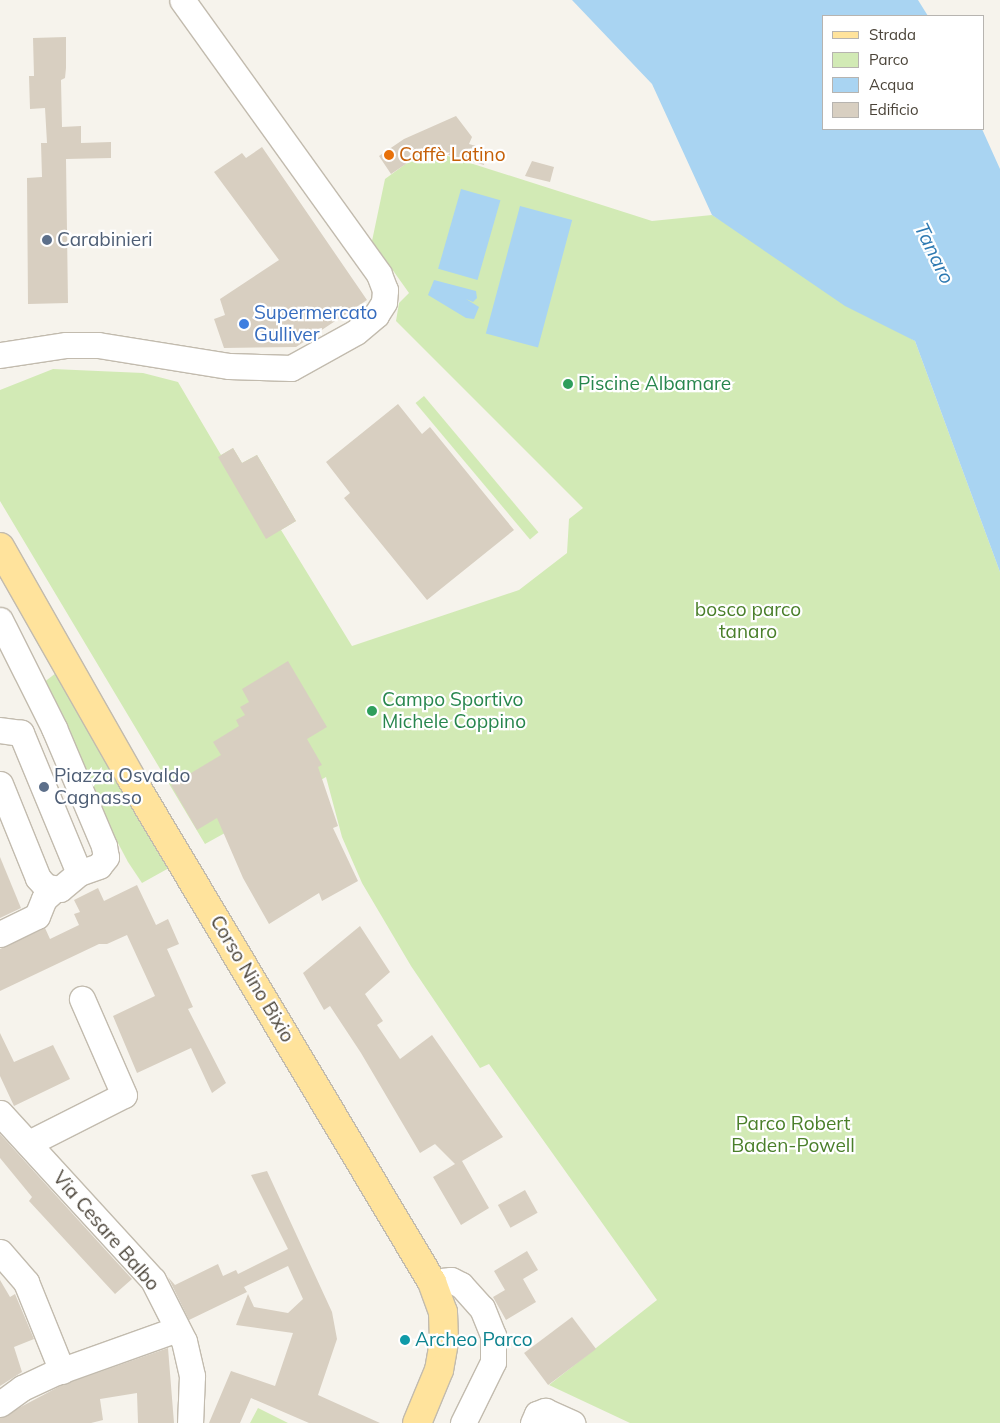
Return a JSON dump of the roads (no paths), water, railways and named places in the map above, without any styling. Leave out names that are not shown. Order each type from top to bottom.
[{"type":"main road","name":"Corso Nino Bixio","points":[[0,547],[132,778],[432,1282],[443,1312],[444,1342],[439,1370],[417,1423]]},
{"type":"street","points":[[0,355],[66,345],[98,345],[203,361],[274,369],[291,368],[356,332],[376,315],[384,302],[385,290],[379,274],[182,0]]},
{"type":"street","points":[[0,620],[54,728],[104,846],[104,862],[79,874],[68,885],[54,890],[44,898],[37,916],[0,934]]},
{"type":"street","points":[[10,732],[79,874]]},
{"type":"street","points":[[0,784],[38,878],[54,890]]},
{"type":"street","points":[[29,1143],[124,1095],[82,999]]},
{"type":"street","name":"Via Cesare Balbo","points":[[0,1113],[153,1280],[184,1341],[192,1376],[190,1423]]},
{"type":"street","points":[[0,1252],[26,1282],[62,1371]]},
{"type":"street","points":[[432,1282],[451,1280],[461,1285],[482,1308],[493,1336],[493,1362],[463,1423]]},
{"type":"street","points":[[0,1404],[22,1388],[62,1371],[177,1329]]},
{"type":"street","points":[[533,1423],[537,1414],[545,1411],[572,1423]]},
{"type":"water","name":"Tanaro","points":[[572,0],[918,0],[927,15],[822,15],[822,130],[982,130],[1000,169],[1000,572],[915,341],[845,306],[712,215],[652,84]]},
{"type":"water","points":[[461,189],[500,200],[478,280],[438,269]]},
{"type":"water","points":[[520,206],[572,220],[538,347],[486,334]]},
{"type":"water","points":[[434,280],[476,291],[477,298],[473,302],[466,299],[479,307],[474,319],[466,318],[428,295]]},
{"type":"place","name":"Caffè Latino","points":[[389,155]]},
{"type":"place","name":"Carabinieri","points":[[47,240]]},
{"type":"place","name":"Supermercato Gulliver","points":[[244,324]]},
{"type":"place","name":"Piscine Albamare","points":[[568,384]]},
{"type":"place","name":"Campo Sportivo Michele Coppino","points":[[372,711]]},
{"type":"place","name":"Piazza Osvaldo Cagnasso","points":[[44,787]]},
{"type":"place","name":"Archeo Parco","points":[[405,1340]]},
{"type":"park label","name":"bosco parco tanaro","points":[[748,621]]},
{"type":"park label","name":"Parco Robert Baden-Powell","points":[[793,1135]]}]
